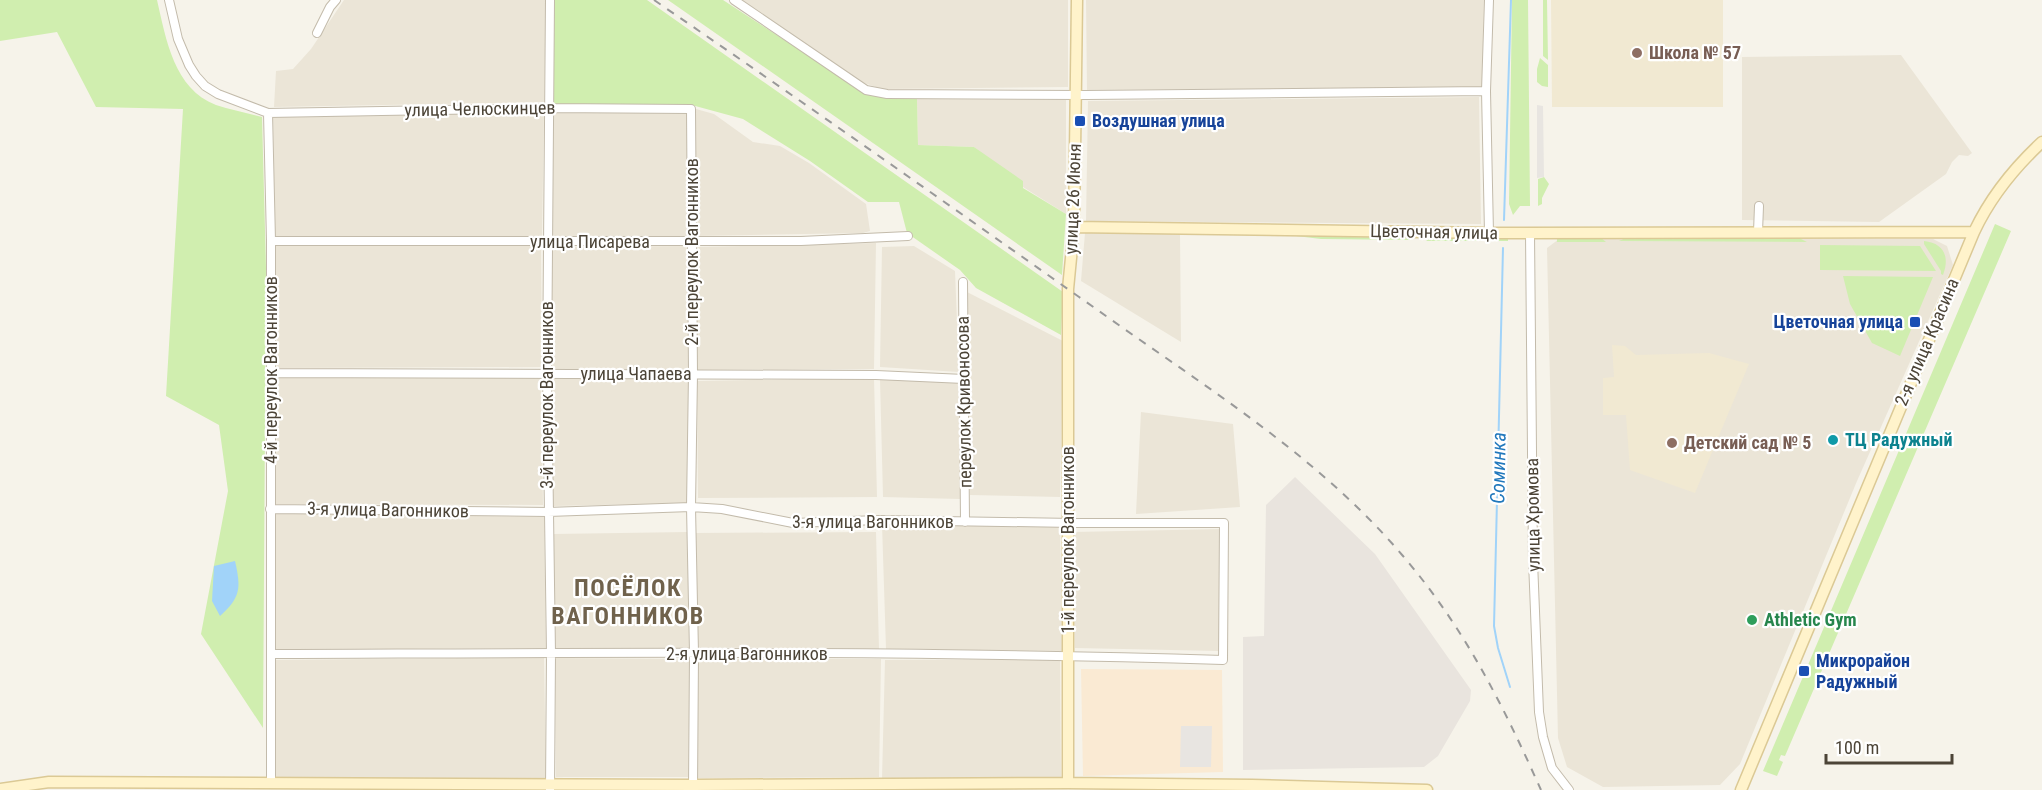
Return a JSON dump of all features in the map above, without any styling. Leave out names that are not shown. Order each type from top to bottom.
[{"type":"street","points":[[169,0],[178,39],[196,76],[205,86],[218,94],[268,113]]},
{"type":"street","points":[[317,33],[336,0]]},
{"type":"street","name":"3-й переулок Вагонников","points":[[550,0],[547,242],[550,787]]},
{"type":"street","points":[[734,0],[867,90],[887,94],[1486,92]]},
{"type":"street","name":"улица 26 Июня","points":[[1068,290],[1074,227],[1077,0]]},
{"type":"street","points":[[1489,0],[1486,92],[1489,233]]},
{"type":"street","name":"улица Челюскинцев","points":[[268,113],[549,108],[691,110]]},
{"type":"street","name":"2-й переулок Вагонников","points":[[691,110],[693,788]]},
{"type":"street","name":"4-й переулок Вагонников","points":[[268,113],[272,242],[271,787]]},
{"type":"street","name":"2-я улица Красина","points":[[1741,790],[1974,232],[2000,190],[2020,164],[2042,142]]},
{"type":"street","points":[[1758,232],[1759,206]]},
{"type":"street","name":"Цветочная улица","points":[[1074,227],[1489,233],[1974,232]]},
{"type":"street","name":"улица Хромова","points":[[1530,233],[1533,561],[1539,712],[1552,768],[1569,790]]},
{"type":"street","name":"улица Писарева","points":[[272,242],[801,241],[908,236]]},
{"type":"street","name":"переулок Кривоносова","points":[[963,282],[965,522]]},
{"type":"street","name":"1-й переулок Вагонников","points":[[1068,290],[1068,786]]},
{"type":"street","name":"улица Чапаева","points":[[271,373],[876,375],[964,379]]},
{"type":"street","name":"3-я улица Вагонников","points":[[270,509],[548,512],[691,507],[722,509],[793,523],[879,520],[1224,524],[1222,660]]},
{"type":"street","name":"2-я улица Вагонников","points":[[272,654],[1069,655],[1222,660]]},
{"type":"street","points":[[0,789],[49,782],[271,787],[1068,786],[1420,788],[1427,790]]},
{"type":"shaded area","points":[[344,0],[546,0],[544,102],[274,107],[276,71],[293,69],[311,49]]},
{"type":"shaded area","points":[[742,0],[1068,0],[1068,87],[882,89],[864,83]]},
{"type":"shaded area","points":[[1086,0],[1484,0],[1482,88],[1087,90]]},
{"type":"shaded area","name":"Школа № 57","points":[[1551,0],[1723,0],[1723,107],[1552,107]]},
{"type":"shaded area","points":[[1901,55],[1972,153],[1968,156],[1959,155],[1952,162],[1946,174],[1879,222],[1742,220],[1742,57]]},
{"type":"shaded area","points":[[1479,97],[1481,224],[1086,221],[1088,101]]},
{"type":"shaded area","points":[[917,99],[1066,100],[1066,214],[1023,187],[974,147],[918,145]]},
{"type":"shaded area","points":[[1537,105],[1543,106],[1544,177],[1537,178]]},
{"type":"shaded area","points":[[696,109],[714,114],[753,142],[780,146],[809,163],[866,204],[870,231],[696,236]]},
{"type":"shaded area","points":[[552,111],[687,114],[689,237],[551,237]]},
{"type":"shaded area","points":[[544,112],[542,237],[275,236],[273,117]]},
{"type":"shaded area","points":[[1085,233],[1180,234],[1181,342],[1081,281]]},
{"type":"shaded area","points":[[1559,239],[1933,239],[1947,246],[1953,265],[1857,481],[1740,764],[1720,785],[1603,787],[1567,767],[1558,738],[1547,248]]},
{"type":"shaded area","points":[[876,243],[874,369],[696,370],[696,247]]},
{"type":"shaded area","points":[[275,246],[541,246],[542,367],[275,368]]},
{"type":"shaded area","points":[[688,246],[689,370],[552,369],[552,247]]},
{"type":"shaded area","points":[[914,246],[955,271],[959,372],[880,367],[882,247]]},
{"type":"shaded area","points":[[967,292],[1063,341],[1060,497],[970,495]]},
{"type":"shaded area","name":"Детский сад № 5","points":[[1612,345],[1625,346],[1636,355],[1709,353],[1749,364],[1695,493],[1630,470],[1626,415],[1603,415],[1603,378],[1614,377]]},
{"type":"shaded area","points":[[274,376],[541,377],[543,505],[274,504]]},
{"type":"shaded area","points":[[551,378],[688,380],[689,503],[553,506]]},
{"type":"shaded area","points":[[874,378],[877,497],[698,498],[697,381]]},
{"type":"shaded area","points":[[880,379],[960,383],[960,499],[883,497]]},
{"type":"shaded area","points":[[1141,412],[1233,424],[1240,507],[1136,514]]},
{"type":"shaded area","points":[[1295,477],[1375,554],[1471,690],[1470,701],[1438,756],[1424,767],[1243,770],[1243,637],[1264,636],[1266,505]]},
{"type":"shaded area","points":[[276,513],[544,517],[546,648],[275,650]]},
{"type":"shaded area","points":[[882,524],[1060,527],[1062,651],[886,649]]},
{"type":"shaded area","points":[[1222,529],[1219,651],[1075,648],[1073,532]]},
{"type":"shaded area","points":[[688,532],[689,648],[555,648],[553,534]]},
{"type":"shaded area","points":[[876,532],[879,649],[698,647],[695,533]]},
{"type":"shaded area","points":[[544,657],[546,779],[276,778],[275,660]]},
{"type":"shaded area","points":[[555,658],[690,659],[688,777],[556,777]]},
{"type":"shaded area","points":[[698,659],[881,659],[879,777],[698,778]]},
{"type":"shaded area","points":[[1060,659],[1061,777],[882,779],[885,660]]},
{"type":"shaded area","points":[[1081,669],[1222,670],[1223,772],[1083,776]]},
{"type":"shaded area","points":[[1181,726],[1212,726],[1211,767],[1180,767]]},
{"type":"green space","points":[[0,0],[157,0],[174,61],[190,87],[216,105],[262,117],[266,268],[263,728],[201,634],[228,491],[219,425],[166,396],[183,109],[96,107],[57,32],[0,41]]},
{"type":"green space","points":[[554,0],[647,0],[1063,292],[1061,335],[976,288],[960,270],[907,233],[899,202],[868,202],[810,161],[743,119],[688,104],[552,105]]},
{"type":"green space","points":[[668,0],[723,0],[869,95],[917,99],[918,145],[974,147],[1023,181],[1023,188],[1066,214],[1062,275]]},
{"type":"green space","points":[[1512,0],[1528,0],[1530,206],[1520,206],[1513,215],[1509,204]]},
{"type":"green space","points":[[1543,0],[1547,0],[1548,60],[1543,56]]},
{"type":"green space","points":[[1540,58],[1548,65],[1548,87],[1537,82]]},
{"type":"green space","points":[[1544,177],[1549,184],[1542,198],[1542,204],[1538,206],[1538,179]]},
{"type":"green space","points":[[1995,224],[2011,231],[1785,756],[1781,755],[1779,760],[1783,762],[1777,776],[1763,771]]},
{"type":"green space","points":[[1296,236],[1404,238],[1413,240],[1321,239]]},
{"type":"green space","points":[[1628,237],[1797,237],[1807,242],[1619,241]]},
{"type":"green space","points":[[1430,238],[1508,238],[1508,241],[1426,241]]},
{"type":"green space","points":[[1601,238],[1606,242],[1557,242],[1557,239]]},
{"type":"green space","points":[[1924,241],[1931,242],[1944,252],[1946,262],[1943,275],[1924,244]]},
{"type":"green space","points":[[1820,245],[1920,246],[1936,271],[1820,270]]},
{"type":"green space","points":[[1843,276],[1933,277],[1900,356],[1872,343],[1850,304]]},
{"type":"water","points":[[235,561],[238,592],[220,616],[212,601],[214,566]]},
{"type":"waterway","name":"Соминка","points":[[1504,220],[1511,0]]},
{"type":"waterway","name":"Соминка","points":[[1503,248],[1494,626],[1510,687]]},
{"type":"railway","points":[[654,0],[1224,399],[1300,457],[1336,488],[1403,556],[1445,611],[1497,697],[1541,790]]},
{"type":"place","name":"Школа № 57","points":[[1637,53]]},
{"type":"place","name":"Воздушная улица","points":[[1080,121]]},
{"type":"place","name":"Цветочная улица","points":[[1915,322]]},
{"type":"place","name":"ТЦ Радужный","points":[[1833,440]]},
{"type":"place","name":"Детский сад № 5","points":[[1672,443]]},
{"type":"place","name":"Athletic Gym","points":[[1752,620]]},
{"type":"place","name":"Микрорайон Радужный","points":[[1804,671]]},
{"type":"district","name":"ПОСЁЛОК ВАГОННИКОВ","points":[[628,602]]}]
